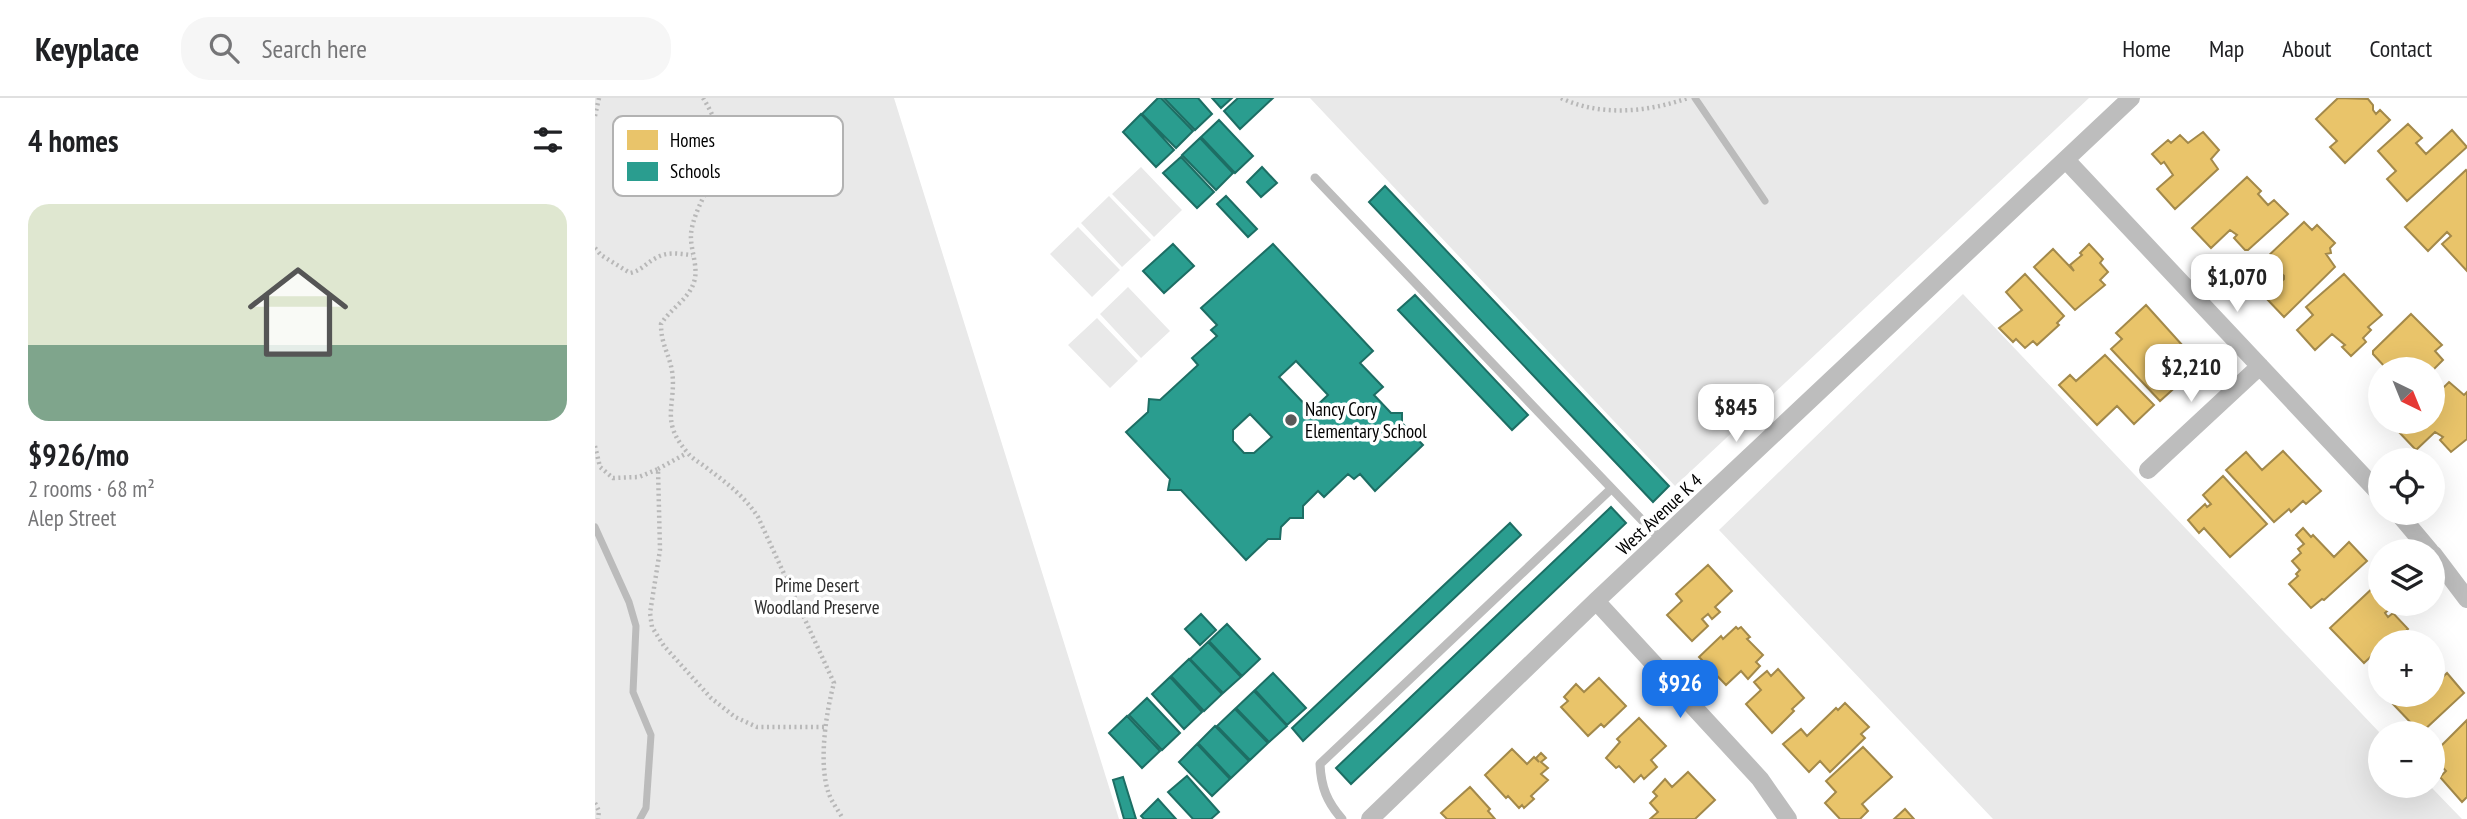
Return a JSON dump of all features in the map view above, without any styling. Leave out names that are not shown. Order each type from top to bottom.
[{"type":"street","name":"West Avenue K 4","points":[[1370,819],[1596,601],[2131,98]]},
{"type":"street","points":[[2066,160],[2368,481]]},
{"type":"street","points":[[2148,470],[2260,366]]},
{"type":"street","points":[[2408,525],[2419,539]]},
{"type":"street","points":[[2445,571],[2467,599]]},
{"type":"street","points":[[1596,601],[1760,779],[1788,819]]},
{"type":"lane","points":[[1315,178],[1661,541]]},
{"type":"lane","points":[[1342,819],[1328,804],[1321,782],[1320,764],[1611,489]]},
{"type":"path","points":[[595,116],[599,98]]},
{"type":"path","points":[[703,98],[713,116]]},
{"type":"path","points":[[1561,98],[1583,106],[1607,110],[1663,106],[1687,98]]},
{"type":"path","points":[[706,196],[695,216],[691,232],[692,255],[697,271],[694,285],[661,324],[661,341],[671,366],[673,381],[669,414],[672,429],[687,453],[729,484],[758,517],[834,683],[824,748],[829,794],[843,819]]},
{"type":"path","points":[[595,248],[601,255],[630,273],[638,272],[657,257],[671,253],[692,255]]},
{"type":"path","points":[[595,446],[600,467],[613,478],[639,477],[687,453]]},
{"type":"path","points":[[658,469],[660,550],[651,600],[652,627],[685,671],[711,698],[735,717],[757,727],[826,727]]},
{"type":"path","points":[[595,803],[599,811],[598,819]]},
{"type":"green space","name":"Prime Desert Woodland Preserve","points":[[595,98],[894,98],[1119,819],[595,819]]},
{"type":"green space","points":[[1310,98],[2089,98],[1675,486]]},
{"type":"green space","points":[[1141,167],[1182,210],[1154,237],[1112,194]]},
{"type":"green space","points":[[1109,196],[1151,240],[1122,267],[1081,223]]},
{"type":"green space","points":[[1078,227],[1120,270],[1092,297],[1050,254]]},
{"type":"green space","points":[[1128,287],[1170,331],[1141,358],[1100,314]]},
{"type":"green space","points":[[1963,294],[2369,721],[2368,798],[2442,798],[2462,819],[1993,819],[1719,530]]},
{"type":"green space","points":[[1097,318],[1138,361],[1110,388],[1068,345]]},
{"type":"building: Homes","points":[[2338,98],[2368,99],[2376,114],[2380,110],[2390,120],[2345,163],[2330,147],[2337,141],[2316,119]]},
{"type":"building: Homes","points":[[2408,124],[2422,138],[2416,143],[2426,154],[2452,130],[2467,147],[2407,201],[2387,179],[2396,171],[2378,151]]},
{"type":"building: Homes","points":[[2203,132],[2219,150],[2211,159],[2218,169],[2175,209],[2157,189],[2173,175],[2164,162],[2161,164],[2152,154],[2168,140],[2171,143],[2180,135],[2188,143]]},
{"type":"building: Homes","points":[[2466,170],[2467,271],[2442,244],[2451,236],[2447,232],[2428,251],[2405,227]]},
{"type":"building: Homes","points":[[2247,177],[2261,191],[2258,194],[2268,205],[2274,200],[2288,214],[2248,250],[2234,238],[2237,235],[2230,230],[2211,248],[2192,228]]},
{"type":"building: Homes","points":[[2304,222],[2312,230],[2317,225],[2335,243],[2330,248],[2331,253],[2326,254],[2335,267],[2284,317],[2265,297],[2284,276],[2279,271],[2277,274],[2265,259]]},
{"type":"building: Homes","points":[[2089,244],[2103,259],[2100,263],[2108,272],[2100,280],[2105,285],[2075,310],[2034,267],[2053,249],[2074,271],[2070,265],[2082,255],[2080,253]]},
{"type":"building: Homes","points":[[2025,274],[2064,316],[2057,323],[2059,325],[2037,345],[2033,341],[2025,348],[2016,339],[2013,342],[1999,328],[2022,310],[2006,292]]},
{"type":"building: Homes","points":[[2344,274],[2382,315],[2368,327],[2371,330],[2363,338],[2366,342],[2351,356],[2342,347],[2345,345],[2332,334],[2315,350],[2297,330],[2313,315],[2306,307]]},
{"type":"building: Homes","points":[[2146,305],[2183,346],[2170,358],[2167,356],[2163,360],[2162,363],[2180,383],[2160,401],[2111,349],[2122,339],[2116,333]]},
{"type":"building: Homes","points":[[2411,314],[2442,345],[2435,351],[2440,357],[2376,357],[2373,351]]},
{"type":"building: Homes","points":[[2105,355],[2154,405],[2134,424],[2117,406],[2097,425],[2059,385],[2070,375],[2076,381]]},
{"type":"building: Homes","points":[[2449,382],[2464,395],[2467,392],[2467,439],[2451,452],[2440,440],[2443,437],[2438,434],[2445,434],[2445,386]]},
{"type":"building: Homes","points":[[2401,434],[2433,434],[2418,448],[2414,448]]},
{"type":"building: Homes","points":[[2283,451],[2321,491],[2306,504],[2303,501],[2291,512],[2289,509],[2274,522],[2226,470],[2246,452],[2262,470]]},
{"type":"building: Homes","points":[[2223,476],[2267,524],[2230,557],[2204,528],[2199,533],[2188,520],[2205,504],[2207,507],[2211,504],[2203,495]]},
{"type":"building: Homes","points":[[2303,528],[2334,557],[2349,542],[2367,561],[2324,600],[2311,608],[2289,584],[2298,576],[2296,574],[2300,570],[2292,561],[2301,553],[2298,549],[2304,544],[2296,535]]},
{"type":"building: Homes","points":[[1708,565],[1732,591],[1715,607],[1720,612],[1712,619],[1708,614],[1702,619],[1708,626],[1692,641],[1667,615],[1682,601],[1676,594]]},
{"type":"building: Homes","points":[[2368,592],[2368,616],[2396,616],[2408,629],[2368,630],[2368,659],[2364,663],[2330,628]]},
{"type":"building: Homes","points":[[1736,627],[1741,627],[1750,637],[1747,639],[1763,655],[1756,662],[1760,666],[1748,679],[1741,671],[1726,685],[1699,657],[1721,636],[1723,639]]},
{"type":"building: Homes","points":[[1778,669],[1804,698],[1772,733],[1746,704],[1761,690],[1754,682],[1767,671],[1771,676]]},
{"type":"building: Homes","points":[[2447,673],[2464,693],[2434,721],[2409,721],[2396,707],[2445,707]]},
{"type":"building: Homes","points":[[1599,678],[1626,706],[1604,727],[1601,724],[1588,736],[1561,707],[1568,701],[1564,697],[1576,684],[1584,692]]},
{"type":"building: Homes","points":[[1845,703],[1869,727],[1861,734],[1865,738],[1830,772],[1820,761],[1809,772],[1783,744],[1801,729],[1807,736],[1836,708],[1838,710]]},
{"type":"building: Homes","points":[[1639,718],[1666,746],[1651,760],[1657,767],[1644,779],[1641,775],[1634,782],[1619,766],[1616,768],[1606,758],[1620,742],[1617,739]]},
{"type":"building: Homes","points":[[2467,720],[2467,797],[2462,802],[2445,783],[2445,742]]},
{"type":"building: Homes","points":[[1863,747],[1892,777],[1862,804],[1868,811],[1860,819],[1840,819],[1825,803],[1836,792],[1826,781]]},
{"type":"building: Homes","points":[[1512,749],[1527,764],[1534,757],[1539,762],[1536,758],[1541,753],[1546,758],[1541,762],[1548,768],[1541,774],[1548,780],[1531,796],[1534,799],[1524,808],[1522,805],[1519,808],[1508,796],[1506,798],[1485,775]]},
{"type":"building: Homes","points":[[1688,772],[1715,800],[1695,819],[1650,819],[1658,812],[1650,803],[1657,796],[1653,792],[1665,779],[1672,787]]},
{"type":"building: Homes","points":[[1470,787],[1490,809],[1488,811],[1495,819],[1447,819],[1441,813]]},
{"type":"building: Homes","points":[[1905,809],[1914,819],[1894,819]]},
{"type":"building: Schools","points":[[1158,98],[1193,131],[1176,148],[1142,114]]},
{"type":"building: Schools","points":[[1164,98],[1198,98],[1212,114],[1195,130]]},
{"type":"building: Schools","points":[[1212,98],[1232,98],[1221,108]]},
{"type":"building: Schools","points":[[1238,98],[1273,98],[1240,129],[1224,111]]},
{"type":"building: Schools","points":[[1141,114],[1174,150],[1156,167],[1123,132]]},
{"type":"building: Schools","points":[[1219,120],[1253,156],[1235,173],[1201,137]]},
{"type":"building: Schools","points":[[1200,138],[1233,173],[1216,190],[1182,155]]},
{"type":"building: Schools","points":[[1181,157],[1214,192],[1197,208],[1163,173]]},
{"type":"building: Schools","points":[[1262,167],[1277,183],[1261,197],[1247,182]]},
{"type":"building: Schools","points":[[1385,186],[1669,486],[1653,502],[1369,202]]},
{"type":"building: Schools","points":[[1226,196],[1257,229],[1248,237],[1217,204]]},
{"type":"building: Schools","points":[[1173,244],[1194,266],[1164,293],[1143,271]]},
{"type":"building: Schools","points":[[1273,244],[1373,351],[1360,363],[1383,387],[1374,395],[1391,413],[1402,413],[1402,423],[1423,445],[1375,491],[1360,474],[1354,479],[1348,474],[1324,497],[1318,491],[1303,506],[1303,518],[1290,518],[1281,527],[1280,539],[1268,539],[1246,560],[1181,490],[1168,490],[1170,479],[1126,432],[1148,412],[1149,399],[1160,400],[1198,365],[1192,358],[1217,336],[1211,330],[1217,325],[1201,308]],"holes":[[[1296,361],[1328,395],[1311,411],[1279,377]],[[1250,414],[1272,437],[1254,453],[1244,453],[1233,441],[1233,430]]]},
{"type":"building: Schools","points":[[1415,295],[1528,415],[1512,430],[1398,310]]},
{"type":"building: Schools","points":[[1611,507],[1626,523],[1351,784],[1336,768]]},
{"type":"building: Schools","points":[[1510,523],[1521,535],[1303,741],[1292,728]]},
{"type":"building: Schools","points":[[1201,614],[1216,630],[1200,645],[1185,629]]},
{"type":"building: Schools","points":[[1227,624],[1260,659],[1242,676],[1209,641]]},
{"type":"building: Schools","points":[[1208,642],[1241,677],[1223,693],[1190,659]]},
{"type":"building: Schools","points":[[1189,659],[1222,694],[1204,711],[1171,676]]},
{"type":"building: Schools","points":[[1273,673],[1306,708],[1287,725],[1255,690]]},
{"type":"building: Schools","points":[[1170,677],[1202,712],[1184,729],[1152,694]]},
{"type":"building: Schools","points":[[1254,691],[1287,726],[1269,742],[1236,708]]},
{"type":"building: Schools","points":[[1147,698],[1180,733],[1162,750],[1129,715]]},
{"type":"building: Schools","points":[[1235,709],[1268,743],[1250,760],[1217,726]]},
{"type":"building: Schools","points":[[1127,716],[1160,751],[1142,768],[1109,733]]},
{"type":"building: Schools","points":[[1215,726],[1249,761],[1231,778],[1198,743]]},
{"type":"building: Schools","points":[[1197,744],[1230,779],[1212,796],[1179,762]]},
{"type":"building: Schools","points":[[1187,776],[1219,812],[1211,819],[1193,819],[1168,792]]},
{"type":"building: Schools","points":[[1123,777],[1136,819],[1124,819],[1113,780]]},
{"type":"building: Schools","points":[[1158,799],[1176,819],[1144,819],[1141,816]]},
{"type":"waterway","points":[[1695,98],[1765,201]]},
{"type":"waterway","points":[[595,527],[629,602],[636,626],[633,692],[651,735],[646,808],[640,819]]},
{"type":"place","name":"Nancy Cory Elementary School","points":[[1291,420]]}]
